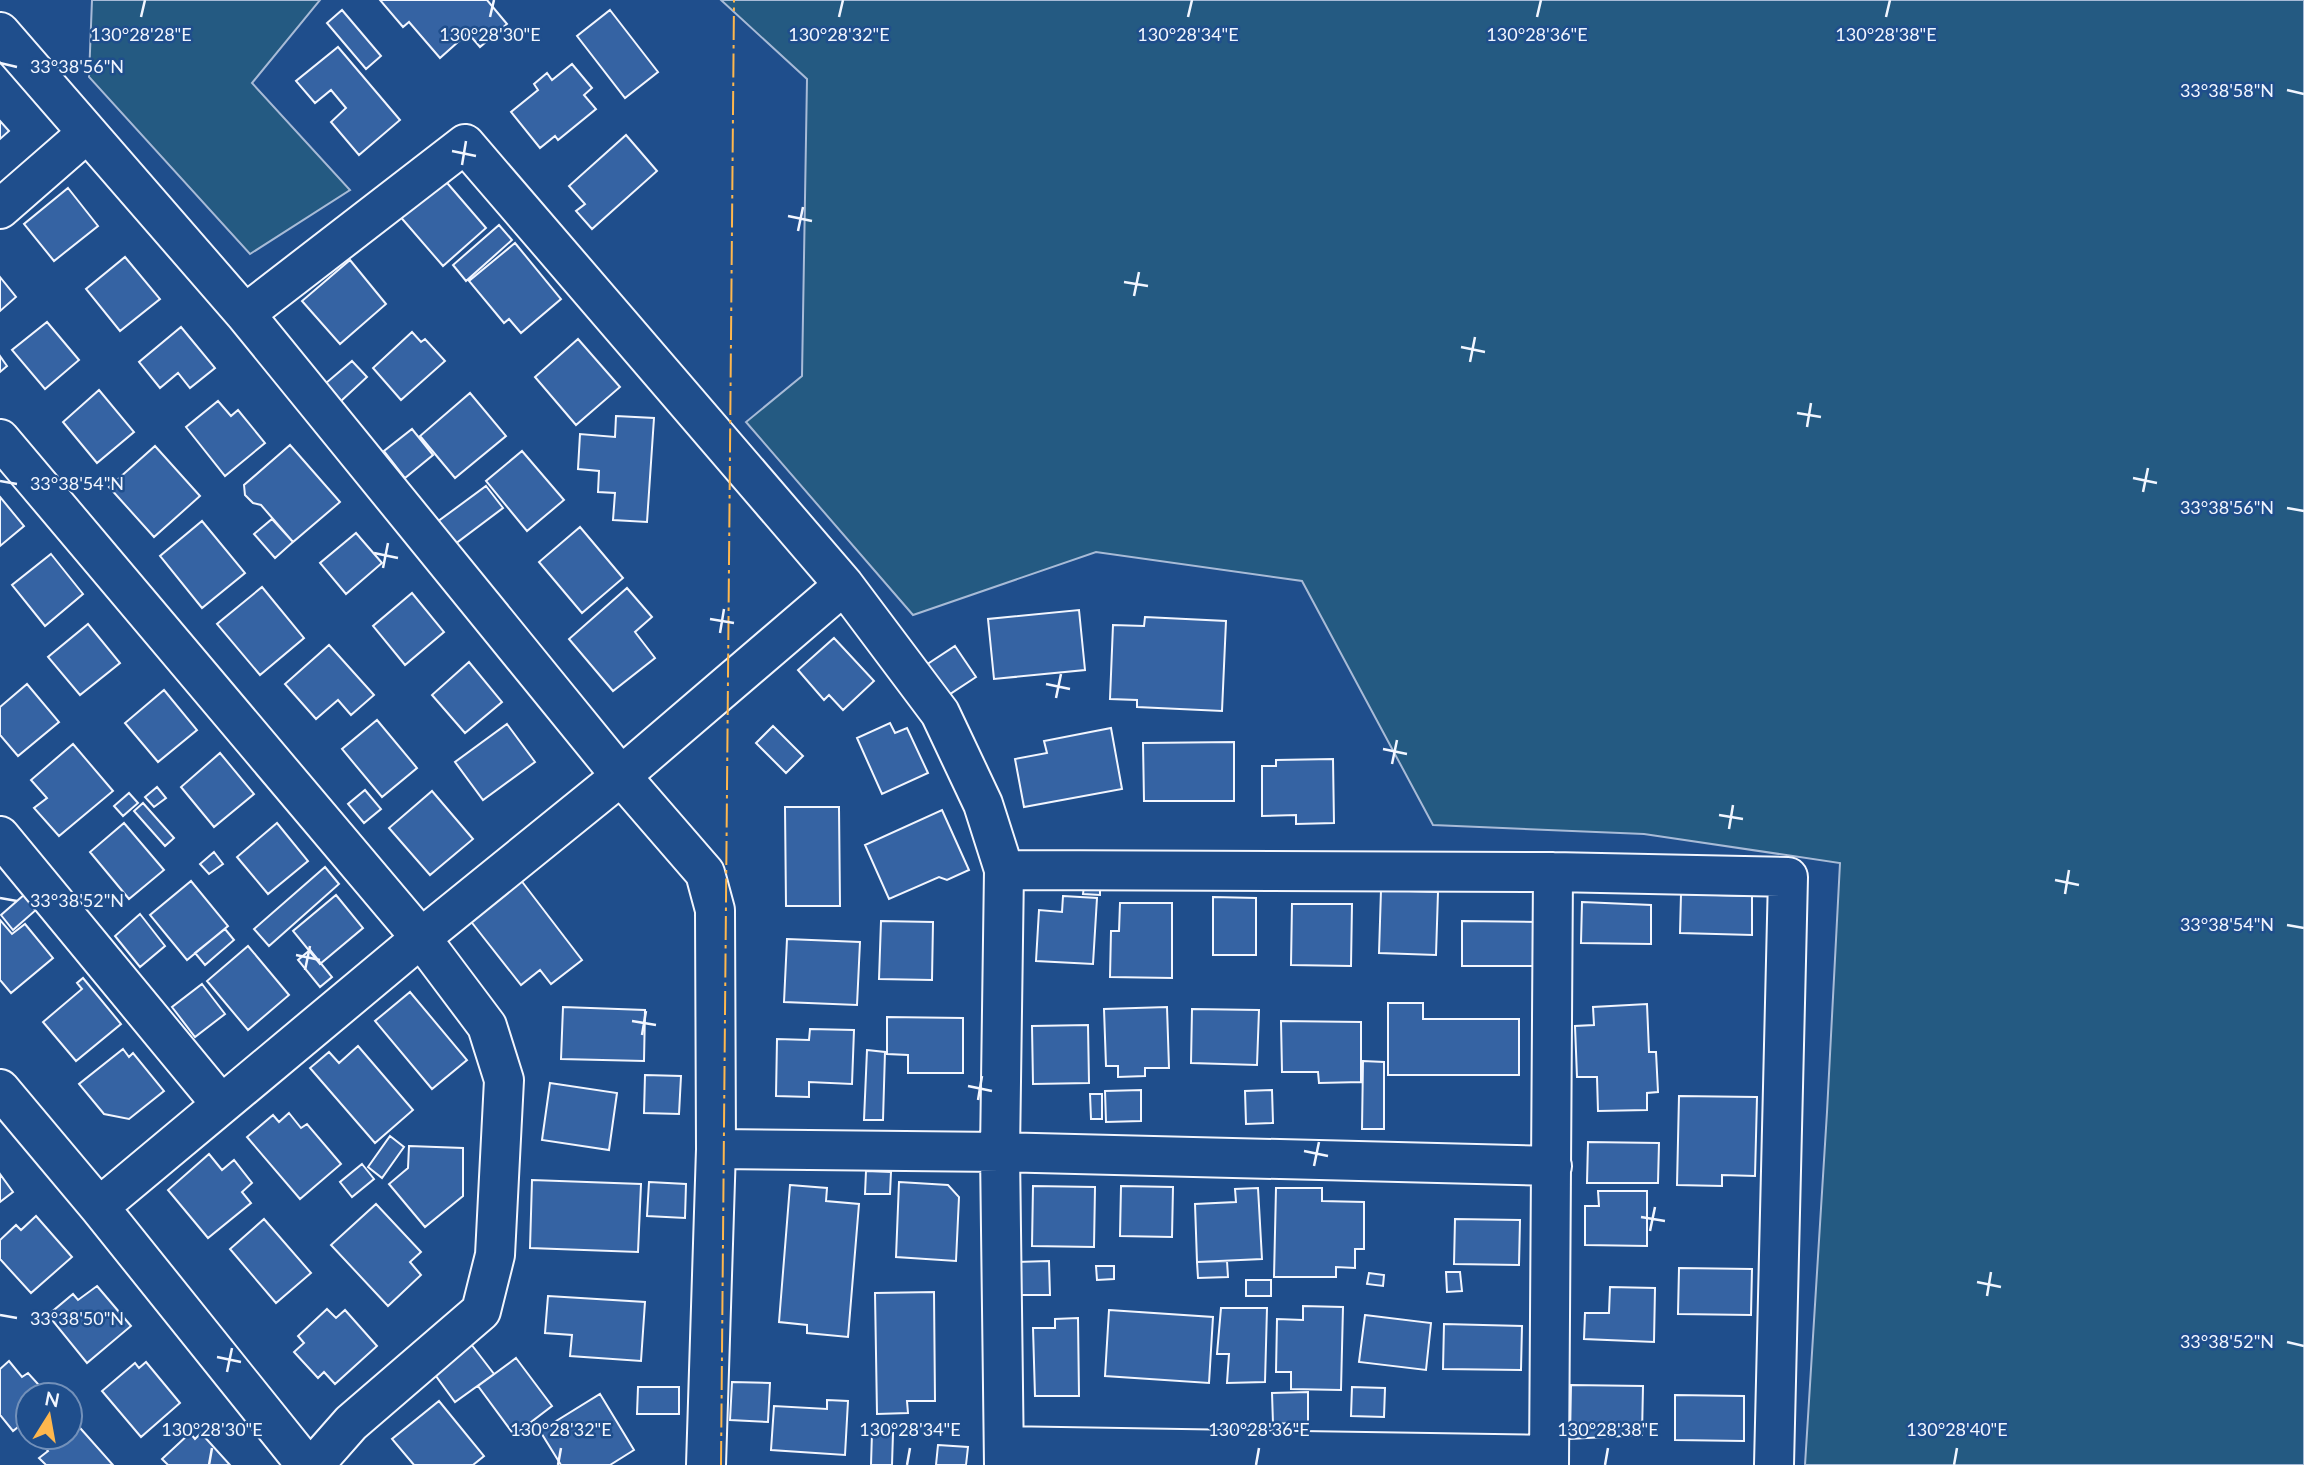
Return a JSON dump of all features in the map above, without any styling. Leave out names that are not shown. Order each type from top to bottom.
[{"type":"street","points":[[0,32],[245,314],[621,776],[705,873],[715,910],[716,1149],[706,1465]]},
{"type":"street","points":[[0,209],[86,134]]},
{"type":"street","points":[[245,314],[465,144],[844,585],[940,713],[983,804],[1004,870],[1000,1152],[1004,1455],[1549,1460],[1553,872]]},
{"type":"street","points":[[0,439],[421,938],[487,1026],[504,1080],[495,1255],[481,1311],[352,1423],[314,1465]]},
{"type":"street","points":[[99,1207],[421,938],[621,776],[844,585]]},
{"type":"street","points":[[0,836],[221,1104]]},
{"type":"street","points":[[1004,870],[1553,872],[1787,877],[1774,1465]]},
{"type":"street","points":[[0,1089],[99,1207],[306,1465]]},
{"type":"street","points":[[716,1149],[1000,1152],[1552,1166]]},
{"type":"shaded area","points":[[92,0],[320,0],[252,83],[350,190],[250,254],[89,77]]},
{"type":"shaded area","points":[[721,0],[2304,0],[2304,1465],[1805,1465],[1840,863],[1644,834],[1433,825],[1302,581],[1096,552],[913,615],[746,422],[802,376],[807,79]]},
{"type":"building","points":[[380,0],[487,0],[507,24],[480,47],[468,33],[440,58],[409,22],[403,27]]},
{"type":"building","points":[[342,10],[381,56],[366,69],[327,23]]},
{"type":"building","points":[[610,10],[658,72],[625,98],[577,36]]},
{"type":"building","points":[[338,47],[400,120],[359,155],[331,122],[346,108],[331,90],[315,103],[296,81]]},
{"type":"building","points":[[572,64],[592,88],[584,95],[596,109],[558,140],[555,136],[540,148],[511,112],[538,90],[534,84],[547,73],[552,80]]},
{"type":"building","points":[[0,121],[9,131],[0,139]]},
{"type":"building","points":[[626,135],[657,171],[592,229],[576,211],[585,204],[569,186]]},
{"type":"building","points":[[442,177],[486,228],[443,266],[398,214]]},
{"type":"building","points":[[68,188],[98,226],[54,261],[24,224]]},
{"type":"building","points":[[499,225],[512,240],[466,281],[453,265]]},
{"type":"building","points":[[515,243],[561,299],[521,333],[509,319],[504,323],[469,281]]},
{"type":"building","points":[[125,257],[160,299],[120,331],[86,289]]},
{"type":"building","points":[[350,260],[386,304],[340,344],[302,301]]},
{"type":"building","points":[[0,277],[16,297],[0,311]]},
{"type":"building","points":[[47,322],[79,360],[45,389],[12,350]]},
{"type":"building","points":[[181,327],[215,368],[190,388],[178,373],[160,388],[139,362]]},
{"type":"building","points":[[412,332],[421,342],[425,339],[445,361],[401,400],[373,368]]},
{"type":"building","points":[[578,339],[620,387],[576,425],[535,377]]},
{"type":"building","points":[[0,356],[7,366],[0,372]]},
{"type":"building","points":[[352,361],[367,377],[341,401],[326,383]]},
{"type":"building","points":[[99,390],[134,432],[97,463],[63,422]]},
{"type":"building","points":[[470,393],[506,436],[455,478],[420,436]]},
{"type":"building","points":[[218,401],[231,416],[238,410],[265,443],[225,476],[186,427]]},
{"type":"building","points":[[616,416],[654,418],[647,522],[613,520],[615,493],[598,492],[599,471],[578,469],[580,434],[615,437]]},
{"type":"building","points":[[412,429],[433,455],[405,478],[384,451]]},
{"type":"building","points":[[290,445],[340,502],[293,542],[261,505],[253,503],[245,495],[244,485]]},
{"type":"building","points":[[155,446],[200,496],[154,537],[109,487]]},
{"type":"building","points":[[522,451],[564,500],[527,531],[486,481]]},
{"type":"building","points":[[486,486],[503,508],[455,544],[437,522]]},
{"type":"building","points":[[0,497],[24,526],[0,546]]},
{"type":"building","points":[[272,519],[293,542],[275,558],[254,534]]},
{"type":"building","points":[[202,521],[245,573],[202,608],[160,556]]},
{"type":"building","points":[[580,527],[623,578],[582,613],[539,562]]},
{"type":"building","points":[[356,533],[382,563],[346,594],[320,563]]},
{"type":"building","points":[[51,554],[83,594],[45,626],[12,585]]},
{"type":"building","points":[[262,587],[304,638],[260,675],[217,624]]},
{"type":"building","points":[[627,588],[652,617],[635,632],[655,658],[613,691],[569,639]]},
{"type":"building","points":[[412,593],[444,632],[405,665],[373,626]]},
{"type":"building","points":[[1079,610],[1085,670],[994,679],[988,619]]},
{"type":"building","points":[[1145,617],[1226,621],[1222,711],[1137,707],[1137,700],[1110,699],[1113,625],[1144,626]]},
{"type":"building","points":[[88,624],[120,663],[80,695],[48,657]]},
{"type":"building","points":[[834,638],[874,681],[843,710],[829,695],[824,700],[798,670]]},
{"type":"building","points":[[329,645],[374,695],[351,715],[338,700],[316,719],[285,684]]},
{"type":"building","points":[[955,646],[976,677],[947,696],[926,665]]},
{"type":"building","points":[[469,662],[502,702],[465,733],[432,695]]},
{"type":"building","points":[[27,684],[59,722],[18,756],[0,735],[0,707]]},
{"type":"building","points":[[164,690],[197,730],[158,762],[125,723]]},
{"type":"building","points":[[377,720],[417,768],[382,797],[342,749]]},
{"type":"building","points":[[890,723],[895,733],[907,728],[928,773],[882,794],[857,738]]},
{"type":"building","points":[[507,724],[535,762],[483,800],[455,762]]},
{"type":"building","points":[[773,726],[803,756],[786,773],[756,743]]},
{"type":"building","points":[[1111,728],[1122,789],[1024,807],[1015,759],[1047,753],[1044,741]]},
{"type":"building","points":[[1234,742],[1234,801],[1144,801],[1143,743]]},
{"type":"building","points":[[73,744],[113,791],[59,836],[34,808],[47,798],[31,780]]},
{"type":"building","points":[[220,753],[254,794],[214,827],[181,787]]},
{"type":"building","points":[[1333,759],[1334,823],[1296,824],[1296,815],[1262,816],[1262,766],[1276,766],[1276,760]]},
{"type":"building","points":[[157,787],[166,798],[154,807],[145,797]]},
{"type":"building","points":[[365,790],[381,809],[364,823],[348,804]]},
{"type":"building","points":[[432,791],[473,839],[430,875],[389,828]]},
{"type":"building","points":[[129,793],[138,803],[123,816],[114,806]]},
{"type":"building","points":[[143,803],[174,838],[165,846],[134,811]]},
{"type":"building","points":[[785,807],[839,807],[840,906],[786,906]]},
{"type":"building","points":[[942,810],[969,870],[947,880],[939,877],[889,899],[865,845]]},
{"type":"building","points":[[124,823],[164,870],[129,899],[90,852]]},
{"type":"building","points":[[277,823],[308,861],[268,894],[237,857]]},
{"type":"building","points":[[214,852],[223,864],[209,874],[200,864]]},
{"type":"building","points":[[325,867],[339,884],[269,946],[254,929]]},
{"type":"building","points":[[520,879],[582,960],[551,984],[540,970],[521,985],[469,919]]},
{"type":"building","points":[[191,881],[228,926],[187,960],[150,915]]},
{"type":"building","points":[[1084,886],[1100,887],[1100,895],[1083,894]]},
{"type":"building","points":[[1381,890],[1438,892],[1436,955],[1379,953]]},
{"type":"building","points":[[25,894],[37,909],[13,930],[1,915]]},
{"type":"building","points":[[1681,894],[1752,896],[1752,935],[1680,933]]},
{"type":"building","points":[[336,895],[363,928],[320,964],[293,931]]},
{"type":"building","points":[[1063,896],[1097,898],[1093,964],[1036,961],[1039,910],[1062,912]]},
{"type":"building","points":[[1213,897],[1256,898],[1256,955],[1213,955]]},
{"type":"building","points":[[1582,902],[1651,905],[1651,944],[1581,943]]},
{"type":"building","points":[[1120,903],[1172,903],[1172,978],[1110,977],[1111,931],[1119,931]]},
{"type":"building","points":[[1292,904],[1352,904],[1351,966],[1291,965]]},
{"type":"building","points":[[140,914],[165,946],[140,967],[115,936]]},
{"type":"building","points":[[0,920],[12,934],[25,924],[53,958],[11,993],[0,980]]},
{"type":"building","points":[[881,921],[933,922],[932,980],[879,979]]},
{"type":"building","points":[[1462,921],[1537,922],[1536,966],[1462,966]]},
{"type":"building","points":[[225,929],[234,940],[205,965],[195,953]]},
{"type":"building","points":[[787,939],[860,942],[857,1005],[784,1002]]},
{"type":"building","points":[[248,946],[289,995],[248,1030],[207,981]]},
{"type":"building","points":[[310,950],[332,977],[320,987],[298,960]]},
{"type":"building","points":[[83,978],[121,1024],[76,1061],[43,1022],[82,989],[77,983]]},
{"type":"building","points":[[202,984],[225,1014],[195,1037],[172,1007]]},
{"type":"building","points":[[410,992],[467,1060],[432,1089],[375,1021]]},
{"type":"building","points":[[1388,1003],[1423,1003],[1423,1019],[1519,1019],[1519,1075],[1388,1075]]},
{"type":"building","points":[[1647,1004],[1649,1052],[1656,1052],[1658,1092],[1647,1093],[1647,1110],[1598,1111],[1597,1077],[1577,1077],[1575,1026],[1594,1025],[1593,1007]]},
{"type":"building","points":[[563,1007],[645,1010],[644,1061],[561,1059]]},
{"type":"building","points":[[1167,1007],[1169,1068],[1145,1068],[1145,1076],[1118,1077],[1118,1066],[1106,1066],[1104,1009]]},
{"type":"building","points":[[1192,1009],[1259,1010],[1257,1065],[1191,1063]]},
{"type":"building","points":[[887,1017],[963,1018],[963,1073],[908,1073],[908,1055],[887,1054]]},
{"type":"building","points":[[1281,1021],[1361,1022],[1361,1082],[1319,1083],[1318,1072],[1282,1072]]},
{"type":"building","points":[[1088,1025],[1089,1083],[1033,1084],[1032,1026]]},
{"type":"building","points":[[810,1029],[854,1030],[852,1084],[809,1082],[809,1097],[776,1096],[777,1039],[809,1040]]},
{"type":"building","points":[[358,1046],[413,1110],[375,1143],[310,1068],[329,1052],[339,1063]]},
{"type":"building","points":[[123,1049],[129,1057],[133,1053],[164,1091],[129,1119],[104,1114],[79,1084]]},
{"type":"building","points":[[867,1050],[885,1052],[883,1120],[864,1120]]},
{"type":"building","points":[[1363,1061],[1384,1062],[1384,1129],[1362,1129]]},
{"type":"building","points":[[645,1075],[681,1076],[679,1114],[644,1113]]},
{"type":"building","points":[[550,1083],[617,1093],[609,1150],[542,1140]]},
{"type":"building","points":[[1141,1090],[1141,1121],[1106,1122],[1105,1091]]},
{"type":"building","points":[[1272,1090],[1273,1123],[1246,1124],[1245,1091]]},
{"type":"building","points":[[1090,1094],[1102,1094],[1102,1119],[1091,1119]]},
{"type":"building","points":[[1679,1096],[1757,1097],[1755,1176],[1722,1175],[1722,1186],[1677,1185]]},
{"type":"building","points":[[289,1113],[301,1128],[307,1124],[341,1164],[300,1199],[247,1137],[273,1115],[279,1122]]},
{"type":"building","points":[[390,1136],[404,1147],[382,1178],[368,1167]]},
{"type":"building","points":[[1588,1142],[1659,1143],[1658,1183],[1587,1183]]},
{"type":"building","points":[[409,1146],[463,1148],[463,1196],[425,1227],[389,1184],[408,1168]]},
{"type":"building","points":[[209,1154],[222,1170],[234,1160],[252,1183],[242,1192],[251,1203],[208,1238],[168,1190]]},
{"type":"building","points":[[362,1164],[374,1179],[352,1197],[340,1182]]},
{"type":"building","points":[[866,1171],[891,1172],[890,1194],[865,1194]]},
{"type":"building","points":[[0,1174],[13,1192],[0,1202]]},
{"type":"building","points":[[532,1180],[641,1184],[638,1252],[530,1248]]},
{"type":"building","points":[[649,1182],[686,1184],[685,1218],[647,1216]]},
{"type":"building","points":[[899,1182],[948,1185],[959,1197],[956,1261],[896,1257]]},
{"type":"building","points":[[790,1185],[827,1188],[826,1201],[859,1204],[848,1337],[807,1333],[807,1325],[779,1322]]},
{"type":"building","points":[[1033,1186],[1095,1187],[1094,1247],[1032,1246]]},
{"type":"building","points":[[1121,1186],[1173,1187],[1172,1237],[1120,1236]]},
{"type":"building","points":[[1258,1188],[1262,1259],[1197,1262],[1195,1204],[1236,1202],[1235,1189]]},
{"type":"building","points":[[1276,1188],[1322,1188],[1322,1201],[1364,1202],[1364,1249],[1355,1249],[1355,1268],[1336,1267],[1336,1277],[1274,1277]]},
{"type":"building","points":[[1598,1191],[1647,1191],[1647,1246],[1585,1245],[1585,1206],[1599,1206]]},
{"type":"building","points":[[376,1204],[421,1252],[410,1262],[421,1275],[388,1306],[331,1245]]},
{"type":"building","points":[[36,1216],[72,1257],[31,1293],[0,1259],[0,1240],[16,1225],[21,1230]]},
{"type":"building","points":[[264,1219],[311,1273],[276,1303],[230,1249]]},
{"type":"building","points":[[1455,1219],[1520,1220],[1519,1265],[1454,1264]]},
{"type":"building","points":[[1049,1261],[1050,1295],[1015,1295],[1014,1262]]},
{"type":"building","points":[[1227,1261],[1228,1277],[1198,1278],[1197,1262]]},
{"type":"building","points":[[1096,1266],[1114,1266],[1114,1279],[1097,1280]]},
{"type":"building","points":[[1679,1268],[1752,1269],[1751,1315],[1678,1314]]},
{"type":"building","points":[[1446,1272],[1460,1272],[1462,1291],[1447,1292]]},
{"type":"building","points":[[1369,1273],[1384,1275],[1383,1286],[1367,1284]]},
{"type":"building","points":[[1246,1280],[1271,1280],[1271,1296],[1246,1296]]},
{"type":"building","points":[[97,1286],[131,1326],[87,1363],[48,1315],[73,1294],[78,1300]]},
{"type":"building","points":[[1610,1287],[1655,1288],[1654,1342],[1584,1339],[1585,1313],[1609,1313]]},
{"type":"building","points":[[934,1292],[935,1401],[907,1401],[908,1413],[877,1414],[875,1293]]},
{"type":"building","points":[[548,1296],[645,1302],[641,1361],[570,1356],[572,1335],[545,1333]]},
{"type":"building","points":[[1303,1306],[1343,1307],[1341,1390],[1291,1389],[1291,1372],[1276,1372],[1277,1319],[1303,1320]]},
{"type":"building","points":[[1221,1308],[1267,1308],[1265,1382],[1227,1383],[1229,1354],[1217,1354]]},
{"type":"building","points":[[327,1309],[336,1318],[345,1310],[377,1346],[335,1384],[324,1372],[318,1378],[294,1352],[304,1343],[298,1336]]},
{"type":"building","points":[[1109,1310],[1213,1317],[1209,1383],[1105,1376]]},
{"type":"building","points":[[1365,1315],[1431,1323],[1426,1370],[1359,1362]]},
{"type":"building","points":[[1078,1318],[1079,1396],[1035,1396],[1033,1328],[1055,1328],[1055,1319]]},
{"type":"building","points":[[1444,1324],[1522,1326],[1521,1370],[1443,1369]]},
{"type":"building","points":[[471,1344],[494,1374],[455,1402],[433,1372]]},
{"type":"building","points":[[516,1358],[552,1406],[514,1435],[478,1386]]},
{"type":"building","points":[[9,1361],[22,1377],[28,1373],[35,1381],[14,1381],[13,1431],[0,1415],[0,1369]]},
{"type":"building","points":[[146,1362],[180,1403],[141,1437],[102,1391],[135,1363],[139,1368]]},
{"type":"building","points":[[732,1382],[770,1383],[768,1422],[730,1420]]},
{"type":"building","points":[[1571,1385],[1643,1386],[1642,1435],[1570,1439]]},
{"type":"building","points":[[638,1387],[679,1387],[679,1414],[637,1414]]},
{"type":"building","points":[[1352,1387],[1385,1388],[1384,1417],[1351,1416]]},
{"type":"building","points":[[1308,1392],[1308,1422],[1273,1424],[1272,1393]]},
{"type":"building","points":[[600,1394],[634,1450],[610,1465],[561,1465],[540,1431]]},
{"type":"building","points":[[1675,1395],[1744,1396],[1744,1441],[1675,1440]]},
{"type":"building","points":[[827,1400],[848,1401],[845,1455],[771,1450],[774,1406],[827,1409]]},
{"type":"building","points":[[439,1401],[484,1456],[473,1465],[414,1465],[392,1439]]},
{"type":"building","points":[[84,1432],[113,1465],[46,1465],[39,1458],[48,1451],[84,1451]]},
{"type":"building","points":[[872,1432],[893,1433],[892,1465],[871,1465]]},
{"type":"building","points":[[190,1433],[195,1439],[201,1433],[230,1465],[168,1465],[162,1459]]},
{"type":"building","points":[[938,1445],[968,1447],[966,1465],[936,1465]]},
{"type":"power","points":[[721,1465],[734,0]]}]
